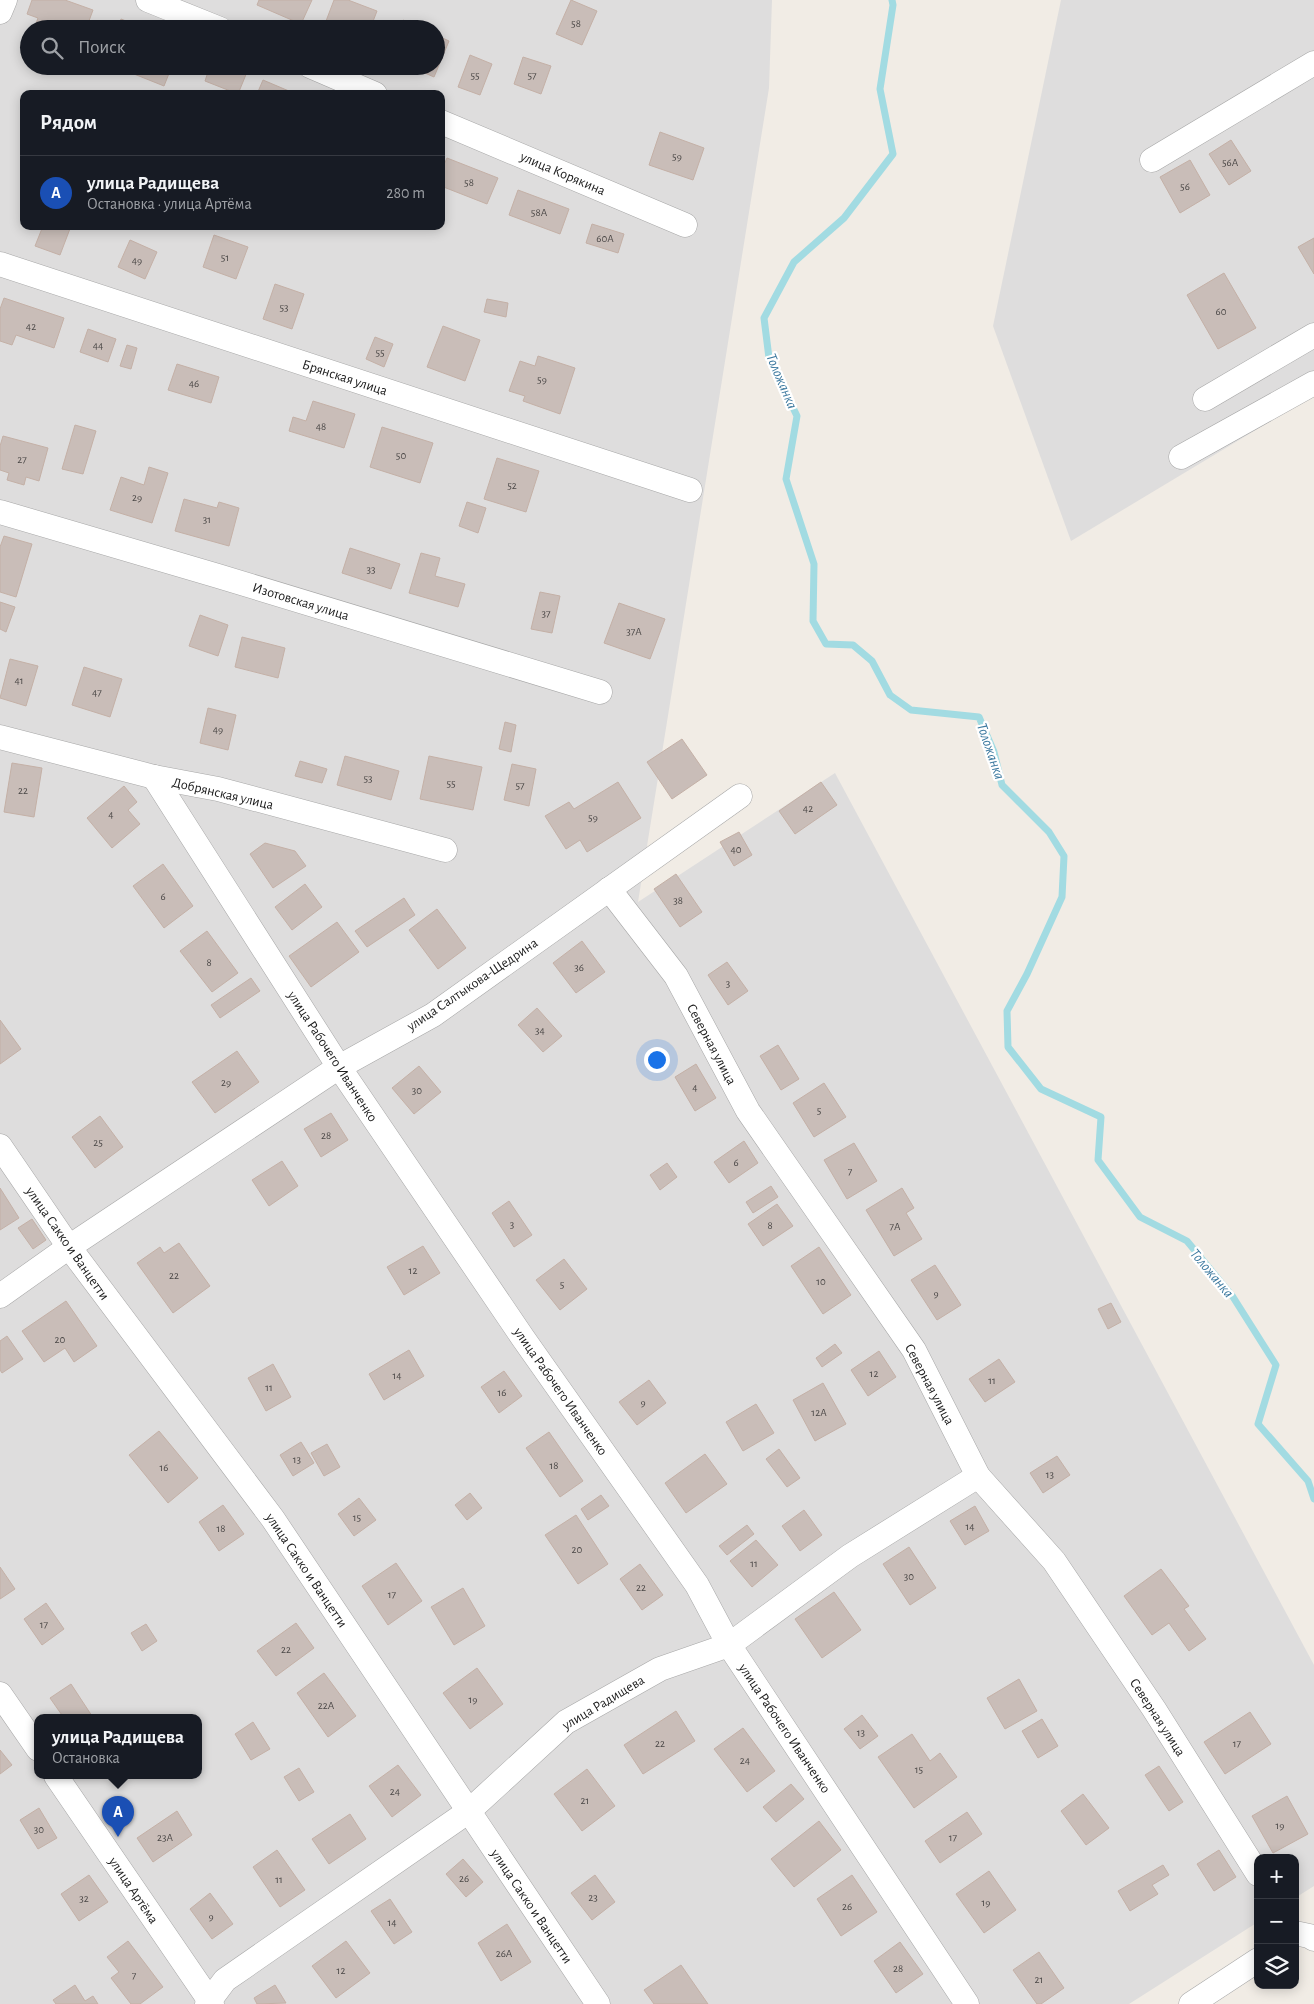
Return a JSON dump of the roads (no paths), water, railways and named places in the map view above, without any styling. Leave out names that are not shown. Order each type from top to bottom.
[{"type":"street","points":[[0,12],[5,0]]},
{"type":"street","points":[[148,0],[198,20]]},
{"type":"street","points":[[1152,160],[1314,63]]},
{"type":"street","points":[[331,75],[366,90]]},
{"type":"street","name":"улица Корякина","points":[[445,124],[685,225]]},
{"type":"street","name":"Брянская улица","points":[[0,264],[690,490]]},
{"type":"street","points":[[1205,399],[1314,335]]},
{"type":"street","points":[[1181,457],[1314,383]]},
{"type":"street","name":"Изотовская улица","points":[[0,512],[228,578],[600,692]]},
{"type":"street","name":"Добрянская улица","points":[[0,737],[154,777],[218,789],[445,850]]},
{"type":"street","name":"улица Рабочего Иванченко","points":[[154,777],[339,1066],[523,1338],[697,1585],[730,1645],[967,2004]]},
{"type":"street","name":"улица Салтыкова-Щедрина","points":[[0,1296],[69,1247],[339,1066],[432,1015],[740,796]]},
{"type":"street","name":"Северная улица","points":[[609,889],[676,976],[748,1111],[914,1350],[978,1476],[1054,1561],[1154,1709],[1254,1868]]},
{"type":"street","name":"улица Сакко и Ванцетти","points":[[0,1146],[69,1247],[273,1519],[598,2004]]},
{"type":"street","name":"улица Радищева","points":[[210,2003],[225,1980],[469,1811],[566,1722],[660,1669],[730,1645],[850,1556],[978,1476]]},
{"type":"street","points":[[0,1694],[34,1743]]},
{"type":"street","name":"улица Артёма","points":[[58,1779],[210,2003]]},
{"type":"street","points":[[1299,1935],[1314,1939]]},
{"type":"street","points":[[1191,2004],[1254,1963]]},
{"type":"waterway","name":"Толожанка","points":[[892,0],[893,5],[880,89],[893,154],[844,218],[794,262],[764,318],[769,358],[797,416],[786,479],[814,564],[813,621],[826,644],[853,645],[872,661],[890,695],[911,710],[979,717],[994,752],[1002,785],[1049,832],[1064,856],[1062,897],[1027,974],[1007,1011],[1008,1047],[1041,1089],[1101,1117],[1098,1160],[1140,1217],[1187,1241],[1233,1297],[1276,1365],[1258,1424],[1308,1481],[1314,1499]]},
{"type":"place","name":"улица Радищева","points":[[118,1837]]}]
